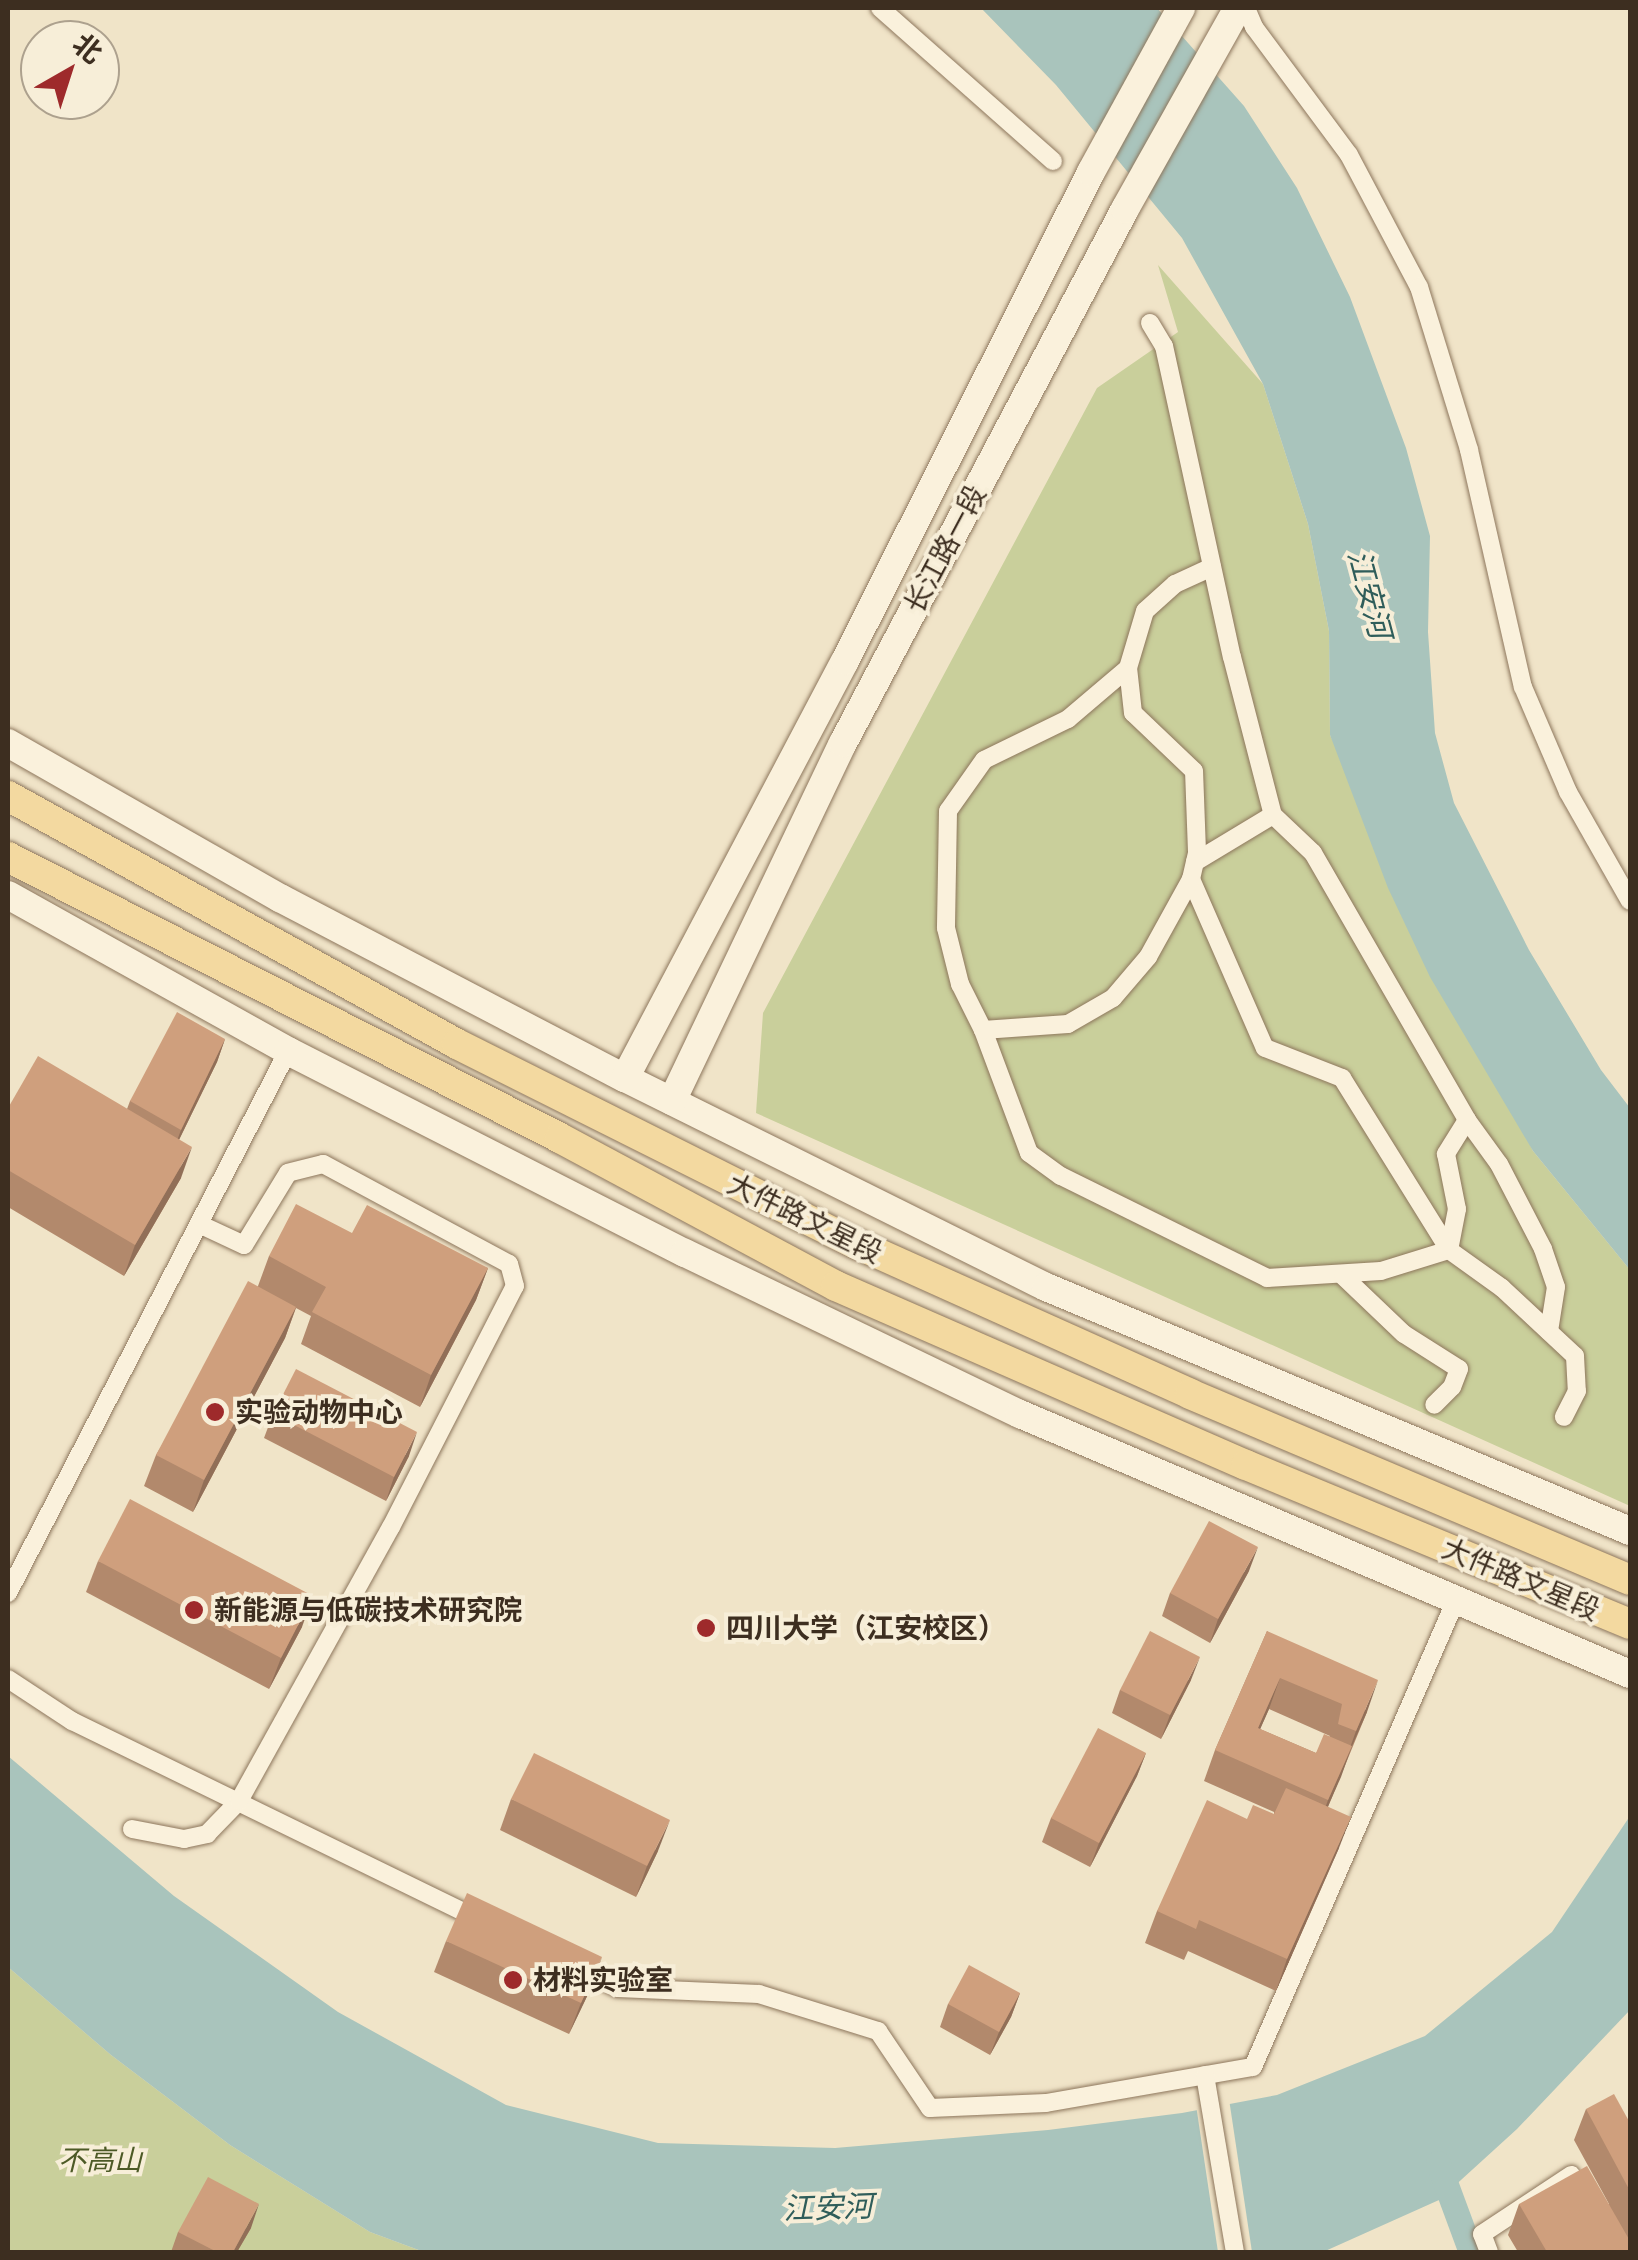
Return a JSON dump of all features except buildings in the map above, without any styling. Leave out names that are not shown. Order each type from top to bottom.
[{"type":"main road","name":"大件路文星段","points":[[8,796],[474,1053],[856,1244],[1190,1394],[1630,1580]]},
{"type":"main road","name":"大件路文星段","points":[[8,856],[560,1138],[836,1286],[1246,1464],[1630,1624]]},
{"type":"street","points":[[880,8],[1053,161]]},
{"type":"street","name":"长江路一段","points":[[625,1078],[845,661],[1091,172],[1182,8]]},
{"type":"street","points":[[1242,8],[1348,154],[1419,287],[1469,450],[1523,687],[1568,792],[1630,901]]},
{"type":"street","name":"长江路一段","points":[[672,1102],[843,743],[1136,190],[1222,36],[1242,8]]},
{"type":"street","points":[[1150,322],[1164,346],[1212,567],[1273,815],[1313,853],[1467,1120],[1499,1164],[1543,1249],[1556,1287],[1549,1331]]},
{"type":"street","points":[[1212,567],[1175,584],[1145,611],[1128,668],[1133,713],[1194,771],[1193,870],[1265,1048],[1342,1078],[1449,1250],[1502,1288],[1575,1356],[1577,1391],[1564,1417]]},
{"type":"street","points":[[1128,668],[1068,719],[984,760],[948,810],[946,928],[960,984],[983,1030],[1029,1153],[1061,1176],[1267,1278],[1381,1271],[1449,1250]]},
{"type":"street","points":[[8,743],[280,898],[672,1102],[1046,1287],[1630,1531]]},
{"type":"street","points":[[983,1030],[1068,1024],[1113,998],[1148,957],[1193,870],[1273,815]]},
{"type":"street","points":[[8,894],[288,1051],[685,1252],[1020,1414],[1630,1674]]},
{"type":"street","points":[[8,1592],[288,1051]]},
{"type":"street","points":[[1449,1250],[1457,1209],[1446,1154],[1467,1120]]},
{"type":"street","points":[[132,1829],[184,1839],[208,1834],[239,1802],[391,1528],[514,1286],[509,1264],[323,1164],[288,1173],[244,1245],[199,1224]]},
{"type":"street","points":[[1343,1276],[1404,1334],[1459,1370],[1452,1387],[1434,1405]]},
{"type":"street","points":[[549,1954],[618,1988],[759,1994],[878,2032],[930,2108],[1046,2104],[1253,2067],[1455,1602]]},
{"type":"street","points":[[8,1679],[72,1721],[497,1929]]},
{"type":"street","points":[[1205,2075],[1234,2252]]},
{"type":"street","points":[[1489,2252],[1482,2234],[1571,2175]]},
{"type":"green space","points":[[1158,265],[1263,384],[1308,524],[1329,631],[1330,735],[1533,1151],[1630,1270],[1630,1506],[756,1113],[763,1013],[1097,388],[1178,332]]},
{"type":"green space","name":"不高山","points":[[8,1967],[111,2055],[230,2145],[370,2232],[424,2252],[8,2252]]},
{"type":"water","name":"江安河","points":[[981,8],[1157,8],[1244,106],[1297,188],[1350,297],[1406,448],[1430,536],[1428,632],[1435,733],[1454,803],[1529,950],[1601,1070],[1630,1108],[1630,1270],[1533,1151],[1430,977],[1388,888],[1330,735],[1329,631],[1308,524],[1263,384],[1182,238],[1056,85]]},
{"type":"water","name":"江安河","points":[[8,1756],[174,1896],[338,2012],[506,2105],[658,2143],[835,2148],[1048,2130],[1182,2113],[1277,2095],[1425,2036],[1552,1932],[1630,1816],[1630,2010],[1517,2129],[1439,2200],[1323,2252],[424,2252],[370,2232],[230,2145],[111,2055],[8,1967]]},
{"type":"pier","points":[[1229,2099],[1252,2252],[1218,2252],[1196,2105]]},
{"type":"waterway","points":[[1438,2163],[1471,2252]]},
{"type":"place","name":"实验动物中心","points":[[215,1412]]},
{"type":"place","name":"新能源与低碳技术研究院","points":[[194,1610]]},
{"type":"place","name":"四川大学（江安校区）","points":[[706,1628]]},
{"type":"place","name":"材料实验室","points":[[513,1980]]}]
